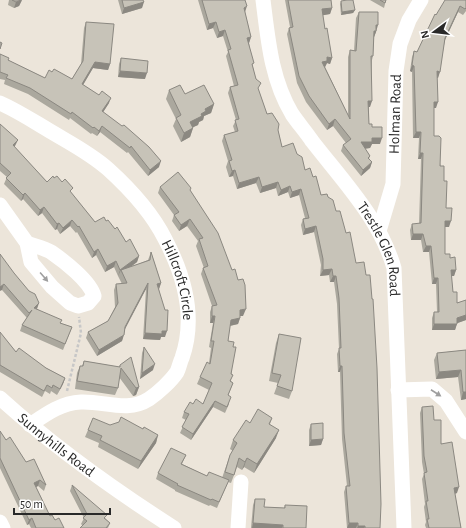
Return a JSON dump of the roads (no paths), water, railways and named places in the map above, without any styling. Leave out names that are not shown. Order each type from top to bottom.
[{"type":"street","name":"Trestle Glen Road","points":[[263,0],[272,67],[282,94],[292,114],[379,231],[388,248],[394,268],[404,528]]},
{"type":"street","name":"Holman Road","points":[[379,231],[393,184],[396,71],[400,44],[409,20],[421,0]]},
{"type":"street","name":"Hillcroft Circle","points":[[0,103],[15,110],[85,151],[108,169],[150,215],[165,238],[186,294],[189,322],[186,345],[177,372],[148,399],[134,406],[116,406],[98,402],[64,405],[48,412],[30,425]]},
{"type":"street","points":[[0,205],[27,244],[31,262],[52,286],[70,303],[78,306],[88,302],[94,296],[92,288],[50,252],[27,244]]},
{"type":"street","points":[[398,390],[432,390],[446,401],[466,432]]},
{"type":"street","name":"Sunnyhills Road","points":[[0,398],[30,425],[115,490],[174,528]]},
{"type":"street","points":[[238,528],[241,482]]},
{"type":"street","points":[[0,522],[3,528]]}]
